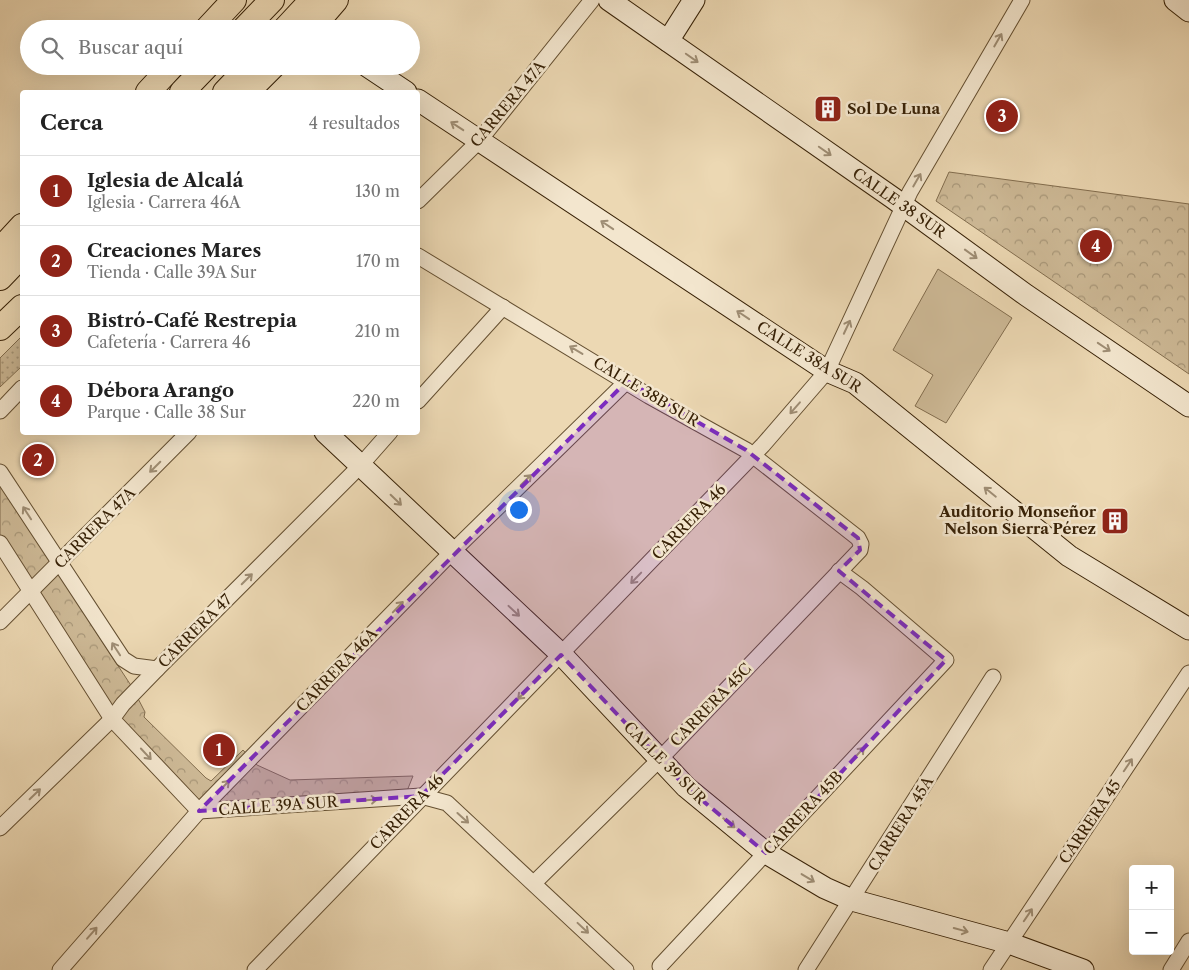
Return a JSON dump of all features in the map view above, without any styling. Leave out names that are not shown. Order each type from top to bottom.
[{"type":"main road","points":[[215,20],[234,0]]},
{"type":"main road","points":[[253,20],[272,0]]},
{"type":"main road","points":[[293,20],[312,0]]},
{"type":"main road","points":[[319,20],[336,0]]},
{"type":"main road","points":[[150,90],[164,75]]},
{"type":"main road","points":[[184,90],[198,75]]},
{"type":"main road","points":[[227,90],[241,75]]},
{"type":"main road","points":[[249,90],[265,75]]},
{"type":"main road","points":[[0,250],[20,228]]},
{"type":"main road","points":[[0,278],[20,257]]},
{"type":"main road","points":[[0,328],[20,310]]},
{"type":"street","name":"CARRERA 47A","points":[[420,199],[479,141],[592,0]]},
{"type":"street","name":"CALLE 38 SUR","points":[[609,0],[903,205],[1026,295],[1189,406]]},
{"type":"street","points":[[668,41],[694,0]]},
{"type":"street","name":"CARRERA 46","points":[[255,970],[421,796],[562,655],[752,456],[827,371],[903,205],[1022,0]]},
{"type":"street","points":[[1175,0],[1189,11]]},
{"type":"street","points":[[380,75],[403,90]]},
{"type":"street","name":"CALLE 38A SUR","points":[[420,101],[827,371],[855,383],[1069,556],[1189,630]]},
{"type":"street","name":"CALLE 38B SUR","points":[[420,257],[626,381],[746,450],[858,538],[862,544]]},
{"type":"street","points":[[420,399],[503,307]]},
{"type":"street","name":"CARRERA 46A","points":[[60,970],[199,811],[451,553],[626,381]]},
{"type":"street","points":[[0,411],[20,390]]},
{"type":"street","name":"CARRERA 47A","points":[[0,622],[60,564],[186,435]]},
{"type":"street","name":"CALLE 39 SUR","points":[[329,435],[451,553],[562,655],[686,787],[766,852],[825,888],[852,900],[1009,943],[1083,970]]},
{"type":"street","name":"CARRERA 47","points":[[0,828],[112,719],[123,704],[360,466],[387,435]]},
{"type":"street","points":[[0,472],[123,659],[134,666],[157,669]]},
{"type":"street","name":"CALLE 39A SUR","points":[[0,543],[112,719],[199,811],[421,796],[447,803],[626,970]]},
{"type":"street","name":"CARRERA 45C","points":[[534,883],[659,760],[860,550],[862,544]]},
{"type":"street","name":"CARRERA 45B","points":[[660,966],[946,660],[862,588],[839,571]]},
{"type":"street","name":"CARRERA 45","points":[[991,970],[1189,673]]},
{"type":"street","name":"CARRERA 45A","points":[[806,970],[993,677]]},
{"type":"street","points":[[1171,970],[1189,941]]},
{"type":"highlighted area","points":[[627,381],[746,450],[858,538],[860,550],[839,571],[946,660],[766,853],[686,787],[561,655],[421,796],[199,811]]},
{"type":"green space","points":[[949,172],[1189,204],[1189,374],[936,201]]},
{"type":"green space","points":[[938,269],[1012,318],[946,423],[915,406],[933,375],[893,350]]},
{"type":"green space","points":[[20,338],[20,368],[0,387],[0,358]]},
{"type":"green space","points":[[0,472],[50,548],[90,623],[132,687],[145,712],[144,717],[206,778],[211,781],[243,750],[257,765],[290,780],[413,776],[405,796],[200,809],[112,719],[0,543]]},
{"type":"place","name":"Sol De Luna","points":[[828,109]]},
{"type":"place","name":"Bistró-Café Restrepia","points":[[1002,116]]},
{"type":"place","name":"Débora Arango","points":[[1096,246]]},
{"type":"place","name":"Creaciones Mares","points":[[38,460]]},
{"type":"place","name":"Auditorio Monseñor Nelson Sierra Pérez","points":[[1115,521]]},
{"type":"place","name":"Iglesia de Alcalá","points":[[219,750]]}]
